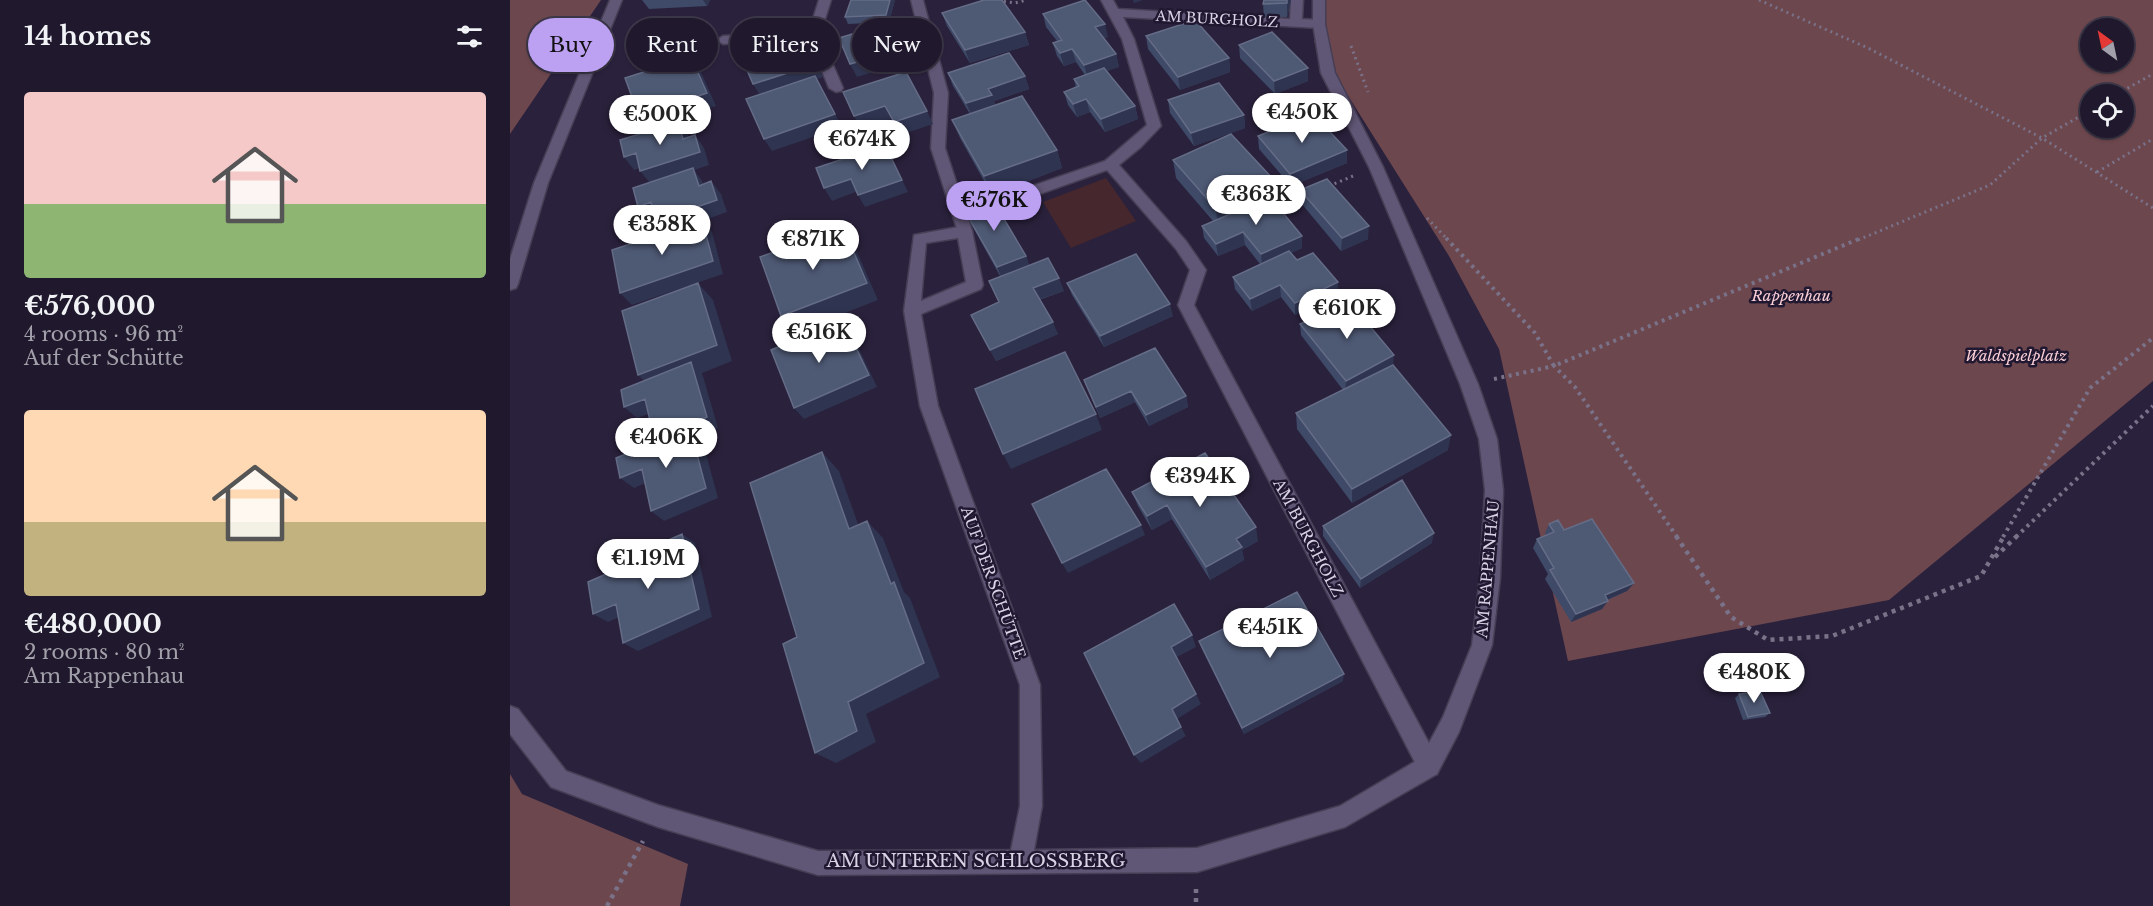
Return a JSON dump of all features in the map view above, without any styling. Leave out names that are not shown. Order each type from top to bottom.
[{"type":"street","points":[[510,284],[541,183],[616,0]]},
{"type":"street","points":[[819,18],[825,0]]},
{"type":"street","points":[[912,311],[975,285],[962,224],[938,148],[941,93],[917,0]]},
{"type":"street","points":[[1296,23],[1297,0]]},
{"type":"street","name":"AM RAPPENHAU","points":[[1318,0],[1319,24],[1328,73],[1376,167],[1469,384],[1488,439],[1494,490],[1490,578],[1482,645],[1451,724],[1429,766]]},
{"type":"street","name":"AM BURGHOLZ","points":[[1111,6],[1319,24]]},
{"type":"street","name":"AM BURGHOLZ","points":[[1111,6],[1128,39],[1154,126],[1136,144],[1110,164],[1181,245],[1198,270],[1186,305],[1429,766]]},
{"type":"street","points":[[723,40],[730,40]]},
{"type":"street","points":[[829,72],[836,88]]},
{"type":"street","points":[[962,224],[1110,164]]},
{"type":"street","name":"AUF DER SCHÜTTE","points":[[962,224],[919,239],[912,311],[929,406],[1030,685],[1031,806],[1021,860]]},
{"type":"street","name":"AM UNTEREN SCHLOSSBERG","points":[[510,717],[559,779],[658,816],[818,863],[1197,860],[1345,816],[1429,766]]},
{"type":"path","points":[[992,0],[1015,3],[1027,0]]},
{"type":"path","points":[[1759,0],[1868,48],[2042,138],[2153,208]]},
{"type":"path","points":[[1349,41],[1372,100]]},
{"type":"path","points":[[2134,85],[2153,74]]},
{"type":"path","points":[[1469,384],[1554,366],[1990,185],[2042,138],[2080,116]]},
{"type":"path","points":[[2097,172],[2153,139]]},
{"type":"path","points":[[1322,189],[1376,167]]},
{"type":"path","points":[[1268,210],[1311,193]]},
{"type":"path","points":[[1421,212],[1535,333],[1554,366],[1575,387],[1731,617],[1768,640],[1832,636],[1981,576],[2090,388],[2153,338]]},
{"type":"path","points":[[1990,562],[2153,406]]},
{"type":"path","points":[[607,906],[619,881],[658,816]]},
{"type":"shaded area","points":[[1106,178],[1136,221],[1071,248],[1043,202]]},
{"type":"green space","points":[[510,0],[601,0],[589,18],[528,18],[528,72],[552,72],[510,134]]},
{"type":"green space","name":"Rappenhau","points":[[1325,0],[2153,0],[2153,381],[1889,600],[1568,661],[1499,349],[1449,256],[1314,42]]},
{"type":"green space","points":[[510,774],[522,794],[688,864],[680,906],[510,906]]},
{"type":"building","points":[[851,0],[890,0],[886,15],[845,17]]},
{"type":"building","points":[[984,0],[1002,0],[1025,32],[965,50],[942,13]]},
{"type":"building","points":[[1085,0],[1105,24],[1095,27],[1116,54],[1084,65],[1072,49],[1060,53],[1053,43],[1062,40],[1043,14]]},
{"type":"building","points":[[1264,0],[1287,0],[1287,3],[1263,4]]},
{"type":"building","points":[[1195,20],[1229,58],[1178,77],[1146,36]]},
{"type":"building","points":[[1272,32],[1308,68],[1274,81],[1239,45]]},
{"type":"building","points":[[852,34],[852,63],[850,64],[840,38]]},
{"type":"building","points":[[1009,53],[1025,76],[988,89],[992,95],[966,103],[948,73]]},
{"type":"building","points":[[1104,68],[1135,106],[1101,119],[1086,99],[1073,104],[1064,92],[1079,86],[1074,79]]},
{"type":"building","points":[[644,72],[698,72],[707,93],[639,116],[625,78]]},
{"type":"building","points":[[748,72],[791,72],[753,84]]},
{"type":"building","points":[[906,72],[927,111],[894,122],[885,106],[854,116],[843,92]]},
{"type":"building","points":[[815,76],[835,114],[764,139],[746,99]]},
{"type":"building","points":[[1219,83],[1244,115],[1191,133],[1168,100]]},
{"type":"building","points":[[1022,96],[1057,150],[984,176],[952,120]]},
{"type":"building","points":[[1313,114],[1347,150],[1290,174],[1258,136]]},
{"type":"building","points":[[678,122],[683,139],[695,135],[700,152],[640,171],[636,153],[624,157],[620,140]]},
{"type":"building","points":[[1231,134],[1275,181],[1216,209],[1173,160]]},
{"type":"building","points":[[885,145],[902,180],[858,195],[851,179],[824,188],[816,168]]},
{"type":"building","points":[[693,168],[699,186],[711,181],[717,200],[656,221],[651,202],[638,207],[633,188]]},
{"type":"building","points":[[1327,179],[1369,226],[1342,238],[1300,190]]},
{"type":"building","points":[[991,197],[1026,256],[997,267],[963,208]]},
{"type":"building","points":[[1270,197],[1302,236],[1261,254],[1243,232],[1216,244],[1202,226]]},
{"type":"building","points":[[702,220],[713,261],[620,293],[612,250]]},
{"type":"building","points":[[843,227],[867,283],[781,316],[760,257]]},
{"type":"building","points":[[1289,251],[1297,260],[1313,253],[1338,282],[1295,303],[1280,285],[1250,299],[1233,277]]},
{"type":"building","points":[[1136,254],[1170,304],[1100,336],[1067,283]]},
{"type":"building","points":[[1048,258],[1059,278],[1033,288],[1053,322],[990,350],[971,315],[999,302],[989,281]]},
{"type":"building","points":[[698,283],[717,345],[638,375],[622,311]]},
{"type":"building","points":[[1348,300],[1394,355],[1346,381],[1300,324]]},
{"type":"building","points":[[843,320],[869,375],[794,408],[771,350]]},
{"type":"building","points":[[1155,348],[1186,396],[1146,415],[1131,391],[1096,407],[1084,380]]},
{"type":"building","points":[[1065,352],[1096,414],[1003,454],[975,389]]},
{"type":"building","points":[[691,362],[707,417],[654,438],[645,399],[624,407],[621,390]]},
{"type":"building","points":[[1393,365],[1451,435],[1352,489],[1296,413]]},
{"type":"building","points":[[690,428],[706,488],[651,511],[642,469],[620,478],[616,458]]},
{"type":"building","points":[[822,452],[849,529],[867,521],[891,584],[894,582],[924,663],[848,702],[857,731],[815,753],[783,644],[797,637],[750,483]]},
{"type":"building","points":[[1205,453],[1256,527],[1236,539],[1242,547],[1206,567],[1167,505],[1147,516],[1132,492]]},
{"type":"building","points":[[1106,469],[1141,525],[1062,563],[1032,504]]},
{"type":"building","points":[[1402,480],[1434,533],[1361,579],[1323,526]]},
{"type":"building","points":[[1592,519],[1634,583],[1605,595],[1608,601],[1576,614],[1550,570],[1554,568],[1537,539],[1554,532],[1549,524],[1558,520],[1564,530]]},
{"type":"building","points":[[682,534],[699,609],[623,643],[616,604],[593,614],[588,582],[649,555],[648,549]]},
{"type":"building","points":[[1297,592],[1344,674],[1242,728],[1199,641]]},
{"type":"building","points":[[1174,604],[1192,635],[1171,647],[1196,694],[1172,709],[1181,727],[1134,755],[1084,653]]},
{"type":"building","points":[[1760,691],[1770,713],[1748,717],[1739,694]]},
{"type":"park label","name":"Waldspielplatz","points":[[2016,356]]}]
